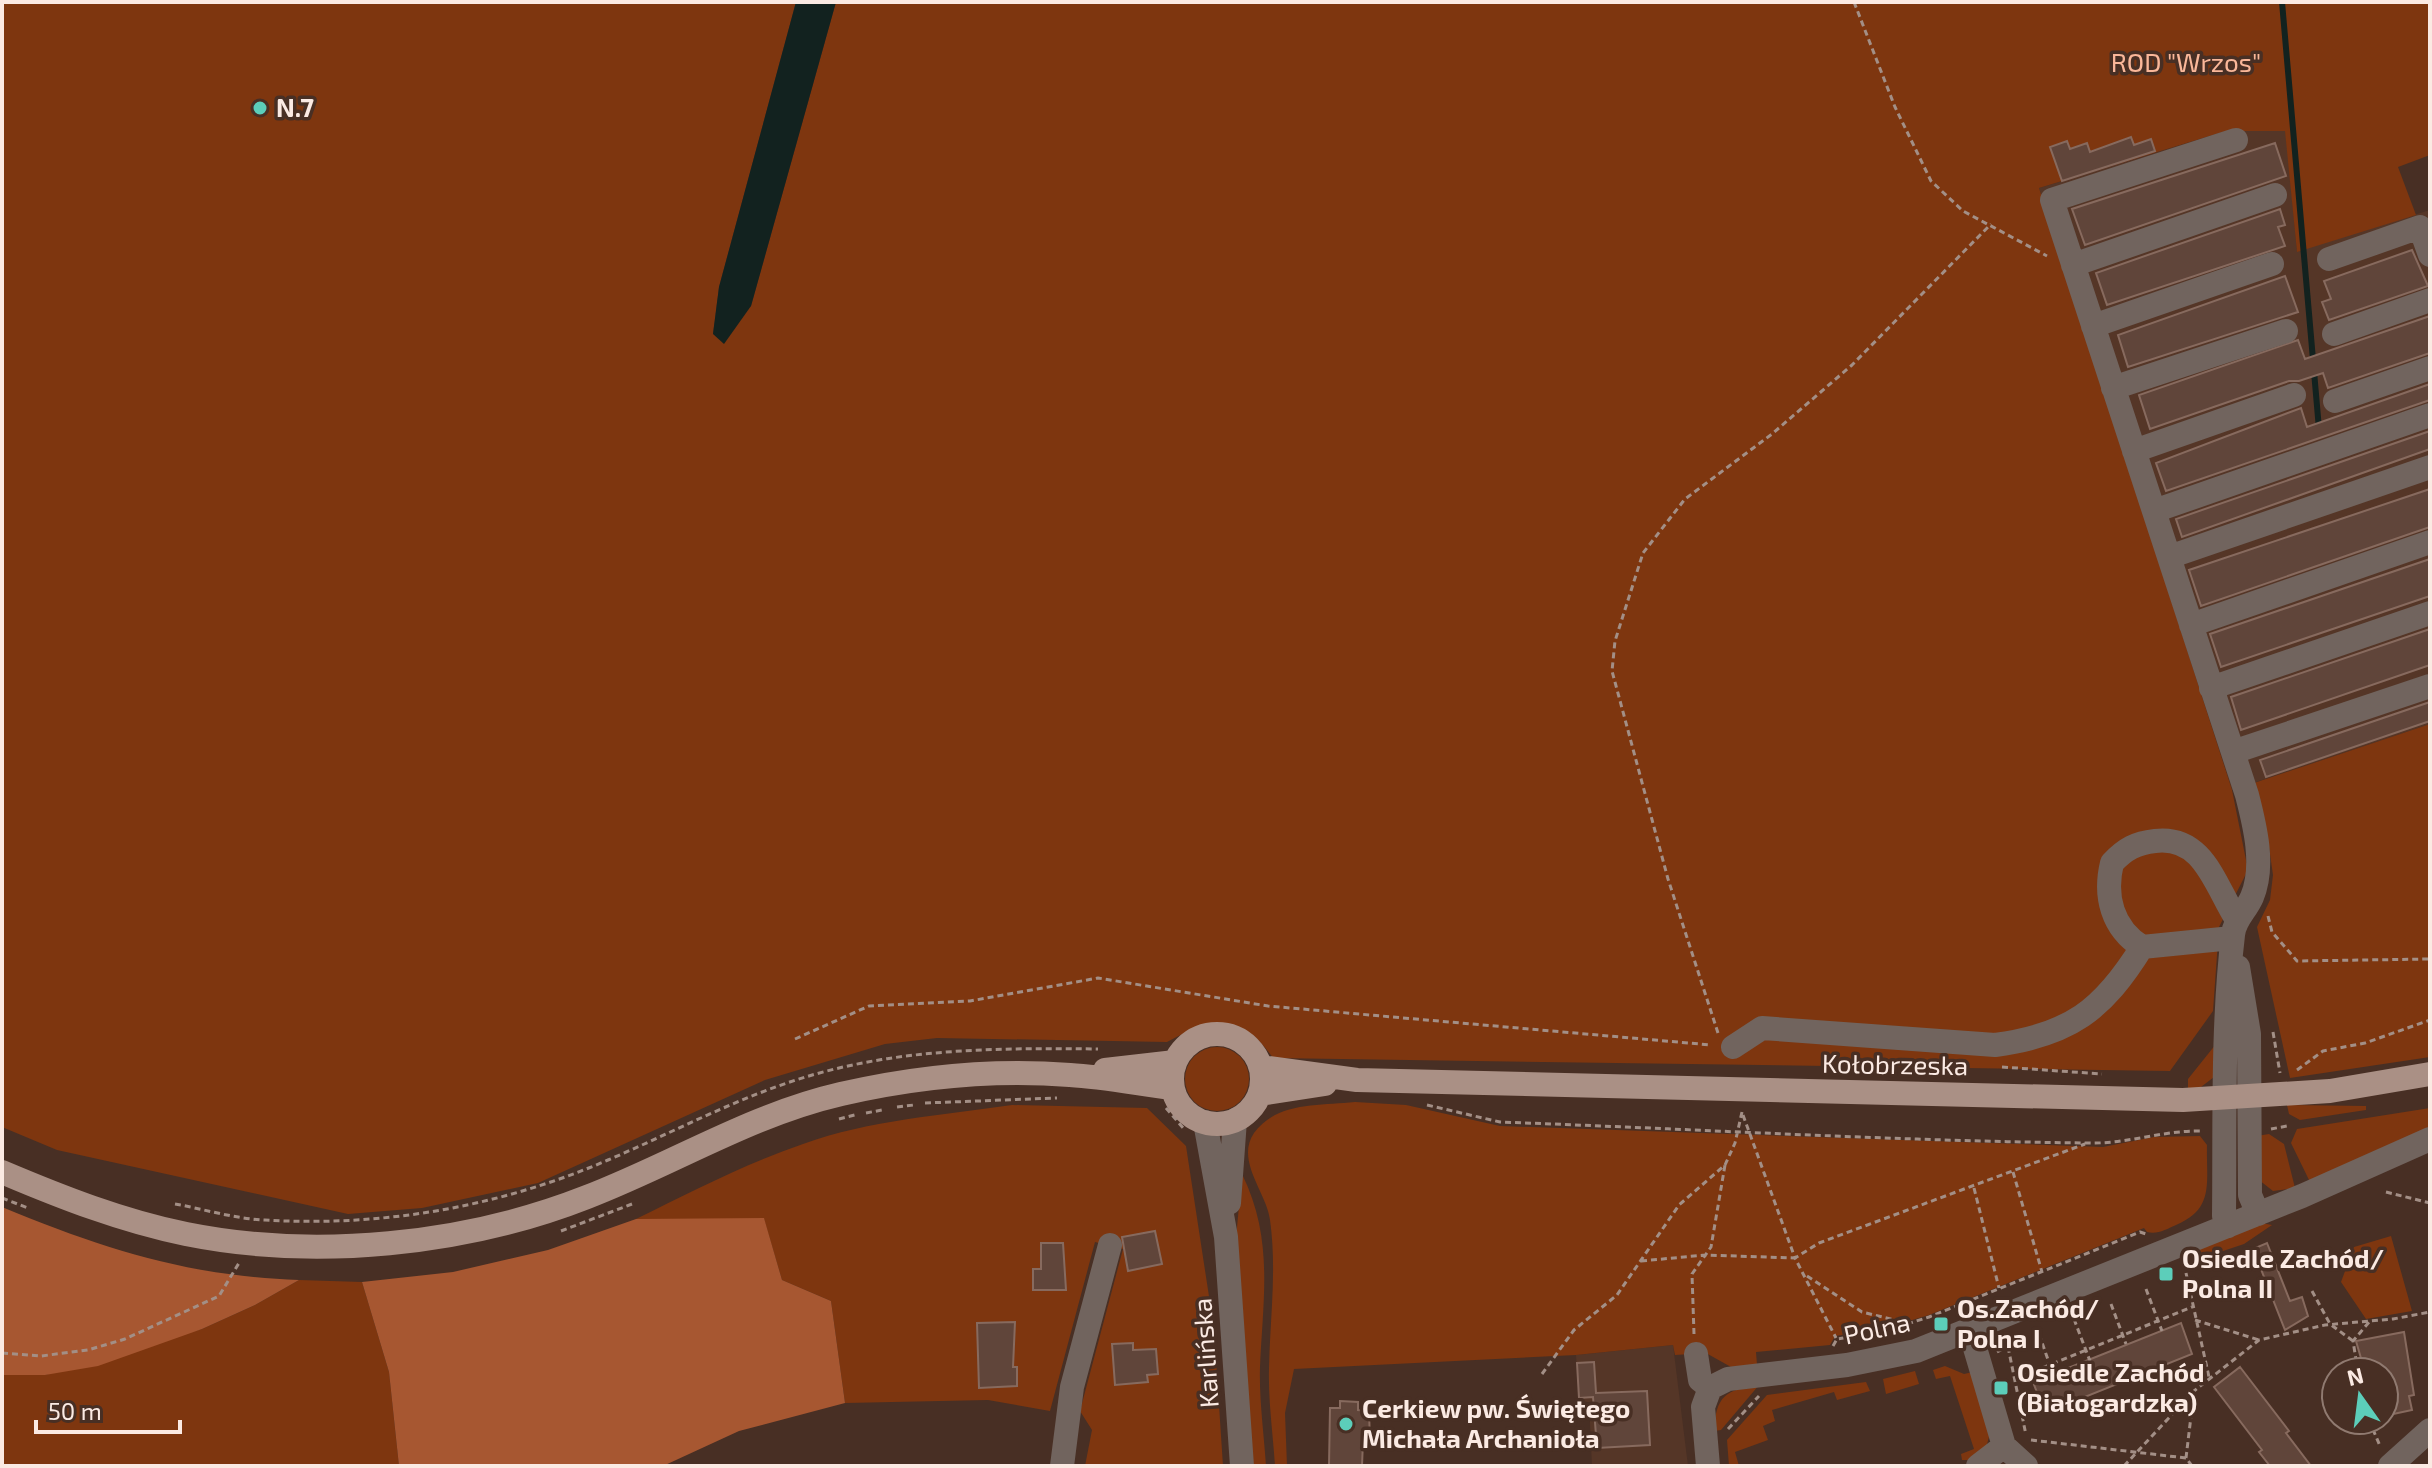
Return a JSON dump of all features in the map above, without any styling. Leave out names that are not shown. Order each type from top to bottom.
[{"type":"main road","points":[[1214,1034],[1238,1039],[1249,1046],[1261,1067],[1260,1094],[1250,1109],[1235,1120],[1205,1122],[1181,1106],[1173,1088],[1175,1062],[1191,1042],[1214,1034]]},
{"type":"main road","points":[[2,1172],[62,1198],[186,1234],[246,1243],[304,1246],[404,1240],[468,1230],[551,1210],[615,1186],[744,1125],[839,1095],[966,1075],[1071,1075],[1175,1062]]},
{"type":"main road","name":"Kołobrzeska","points":[[1261,1067],[1357,1080],[1741,1100],[2237,1098],[2330,1091],[2430,1074]]},
{"type":"main road","points":[[1071,1075],[1173,1088]]},
{"type":"main road","name":"Kołobrzeska","points":[[1260,1094],[1357,1080]]},
{"type":"street","points":[[2234,934],[2253,894],[2258,856],[2252,814],[2093,326],[2063,262],[2052,200],[2236,140]]},
{"type":"street","points":[[2063,262],[2275,195]]},
{"type":"street","points":[[2329,259],[2425,225],[2430,255]]},
{"type":"street","points":[[2093,326],[2272,264]]},
{"type":"street","points":[[2334,334],[2430,300]]},
{"type":"street","points":[[2113,388],[2286,331]]},
{"type":"street","points":[[2335,401],[2430,368]]},
{"type":"street","points":[[2134,451],[2294,395]]},
{"type":"street","points":[[2154,511],[2430,415]]},
{"type":"street","points":[[2169,557],[2430,467]]},
{"type":"street","points":[[2191,625],[2430,542]]},
{"type":"street","points":[[2211,688],[2430,613]]},
{"type":"street","points":[[2233,752],[2430,686]]},
{"type":"street","points":[[2142,947],[2121,928],[2109,894],[2112,863],[2134,845],[2159,840],[2188,844],[2204,860],[2234,934],[2244,990],[2237,1098],[2224,1216],[2228,1226]]},
{"type":"street","points":[[1733,1047],[1762,1028],[1995,1045],[2027,1041],[2078,1022],[2103,1001],[2142,947],[2234,934]]},
{"type":"street","points":[[2237,1098],[2250,1195],[2258,1214]]},
{"type":"street","name":"Karlińska","points":[[1226,1237],[1235,1120]]},
{"type":"street","name":"Karlińska","points":[[1205,1122],[1226,1237],[1242,1466]]},
{"type":"street","name":"Polna","points":[[1710,1388],[1728,1379],[1893,1357],[1970,1331],[2258,1214],[2430,1139]]},
{"type":"street","points":[[1062,1466],[1072,1387],[1110,1245]]},
{"type":"street","points":[[1970,1331],[2021,1449],[1978,1466]]},
{"type":"street","points":[[1696,1354],[1700,1380],[1710,1388],[1703,1407],[1708,1466]]},
{"type":"street","points":[[2387,1460],[2430,1430]]},
{"type":"path","points":[[1854,2],[1895,107],[1931,181],[1963,211],[2063,262]]},
{"type":"path","points":[[1733,1047],[1720,1038],[1664,864],[1612,671],[1615,641],[1643,553],[1685,499],[1772,434],[1852,365],[1991,224]]},
{"type":"path","points":[[2267,912],[2272,932],[2297,961],[2430,959]]},
{"type":"path","points":[[795,1039],[869,1006],[970,1001],[1098,978],[1182,995],[1284,1008],[1733,1047]]},
{"type":"path","points":[[2292,1074],[2323,1051],[2365,1043],[2430,1020]]},
{"type":"path","points":[[2273,1032],[2281,1081]]},
{"type":"path","points":[[175,1204],[263,1220],[380,1218],[436,1212],[540,1187],[607,1161],[713,1111],[827,1071],[944,1052],[1006,1048],[1098,1049]]},
{"type":"path","points":[[1696,1354],[1692,1274],[1711,1247],[1725,1165],[1738,1132],[1741,1100]]},
{"type":"path","points":[[1741,1100],[1795,1258],[1837,1339]]},
{"type":"path","points":[[1420,1103],[1500,1122],[1738,1132],[2111,1143],[2155,1132],[2213,1131]]},
{"type":"path","points":[[1641,1261],[1705,1255],[1795,1258],[1819,1243],[1974,1188],[2087,1143]]},
{"type":"path","points":[[1542,1374],[1574,1330],[1617,1295],[1679,1205],[1725,1165]]},
{"type":"path","points":[[2013,1172],[2042,1272]]},
{"type":"path","points":[[1974,1188],[2000,1282],[1999,1289]]},
{"type":"path","points":[[2386,1192],[2430,1203]]},
{"type":"path","points":[[1821,1349],[1832,1348],[1837,1339],[1911,1323],[2140,1232],[2154,1238]]},
{"type":"path","points":[[2,1353],[41,1356],[88,1350],[125,1339],[219,1296],[241,1260]]},
{"type":"path","points":[[2186,1273],[2209,1377]]},
{"type":"path","points":[[1803,1274],[1862,1312],[1911,1323]]},
{"type":"path","points":[[2146,1289],[2162,1331]]},
{"type":"path","points":[[2312,1291],[2330,1324],[2353,1341],[2355,1356]]},
{"type":"path","points":[[2111,1304],[2126,1344]]},
{"type":"path","points":[[2015,1379],[2192,1307]]},
{"type":"path","points":[[2195,1320],[2259,1340],[2330,1324],[2430,1312]]},
{"type":"path","points":[[2074,1319],[2090,1361]]},
{"type":"path","points":[[2353,1341],[2370,1321]]},
{"type":"path","points":[[2039,1334],[2053,1374]]},
{"type":"path","points":[[2124,1466],[2209,1377],[2259,1340]]},
{"type":"path","points":[[2008,1346],[2015,1379],[2021,1449],[2137,1452],[2186,1458]]},
{"type":"path","points":[[2192,1466],[2186,1458],[2194,1391]]},
{"type":"path","points":[[2376,1436],[2387,1460]]},
{"type":"shaded area","points":[[796,2],[836,2],[751,306],[724,344],[713,334],[719,287]]},
{"type":"shaded area","points":[[2226,131],[2286,131],[2297,251],[2430,210],[2430,724],[2232,790],[2039,188]]},
{"type":"shaded area","points":[[2,1207],[76,1236],[147,1258],[220,1273],[299,1280],[255,1305],[202,1329],[98,1366],[45,1375],[2,1375]]},
{"type":"shaded area","points":[[764,1218],[782,1280],[831,1301],[845,1403],[739,1431],[663,1466],[399,1466],[389,1372],[362,1282],[453,1272],[548,1250],[636,1219]]},
{"type":"shaded area","points":[[1673,1345],[1688,1466],[1592,1466],[1589,1402],[1579,1402],[1576,1355]]},
{"type":"green space","name":"ROD \"Wrzos\"","points":[[2,2],[796,2],[719,287],[713,334],[751,306],[836,2],[2430,2],[2430,155],[2398,167],[2416,215],[2297,252],[2285,131],[2226,131],[2039,188],[2232,790],[2248,870],[2219,927],[2213,1011],[2170,1071],[1273,1058],[1249,1033],[1225,1023],[1198,1027],[1167,1042],[937,1038],[885,1044],[765,1080],[538,1183],[422,1208],[348,1214],[57,1150],[2,1127]]},
{"type":"green space","points":[[2430,724],[2430,1057],[2290,1078],[2257,927],[2270,900],[2273,875],[2267,833],[2254,783]]},
{"type":"green space","points":[[2216,1044],[2214,1077],[2201,1087],[2188,1090],[2188,1079]]},
{"type":"green space","points":[[1217,1047],[1229,1049],[1240,1056],[1247,1067],[1247,1091],[1240,1102],[1229,1109],[1217,1111],[1205,1109],[1194,1102],[1187,1091],[1185,1079],[1187,1067],[1194,1056],[1205,1049]]},
{"type":"green space","points":[[1355,1102],[1406,1105],[1500,1126],[2103,1147],[2154,1137],[2200,1136],[2207,1145],[2206,1193],[2197,1211],[2166,1230],[2151,1233],[2144,1228],[1929,1315],[1882,1329],[1835,1336],[1830,1345],[1756,1352],[1757,1365],[1731,1367],[1706,1353],[1675,1355],[1673,1345],[1576,1355],[1294,1369],[1285,1413],[1287,1466],[1275,1466],[1269,1380],[1272,1239],[1268,1210],[1250,1166],[1249,1144],[1264,1123],[1287,1110]]},
{"type":"green space","points":[[1012,1105],[1147,1108],[1186,1146],[1214,1329],[1223,1466],[1085,1466],[1092,1430],[1080,1411],[1123,1249],[1095,1242],[1050,1411],[988,1400],[845,1403],[831,1301],[782,1280],[764,1219],[636,1219],[739,1169],[828,1136],[907,1119]]},
{"type":"green space","points":[[2287,1105],[2366,1106],[2366,1110],[2300,1120],[2289,1114]]},
{"type":"green space","points":[[2430,1108],[2430,1129],[2310,1182],[2291,1143],[2297,1129]]},
{"type":"green space","points":[[2269,1134],[2284,1144],[2295,1188],[2273,1191],[2259,1180],[2257,1136]]},
{"type":"green space","points":[[1242,1174],[1252,1198],[1263,1245],[1260,1379],[1266,1466],[1251,1466],[1236,1238]]},
{"type":"green space","points":[[2261,1223],[2272,1225],[2244,1244],[2202,1258],[2198,1249]]},
{"type":"green space","points":[[2391,1236],[2412,1311],[2366,1319],[2341,1282],[2354,1247]]},
{"type":"green space","points":[[299,1280],[362,1282],[389,1372],[399,1466],[2,1466],[2,1375],[45,1375],[202,1329],[255,1305]]},
{"type":"green space","points":[[1945,1366],[1964,1374],[1973,1372],[1990,1433],[1986,1448],[1973,1460],[1962,1460],[1961,1454],[1974,1449],[1950,1376],[1936,1379],[1933,1370]]},
{"type":"green space","points":[[1915,1371],[1919,1384],[1886,1394],[1883,1379]]},
{"type":"green space","points":[[1866,1382],[1870,1391],[1837,1400],[1834,1392],[1772,1410],[1775,1421],[1763,1426],[1768,1440],[1735,1452],[1739,1466],[1729,1466],[1727,1440],[1767,1395]]},
{"type":"green space","points":[[1759,1385],[1721,1430],[1714,1431],[1717,1410],[1724,1397],[1738,1389]]},
{"type":"building","points":[[2131,137],[2134,145],[2151,139],[2155,151],[2062,181],[2050,147],[2067,141],[2070,149],[2087,143],[2090,152]]},
{"type":"building","points":[[2275,143],[2286,176],[2085,245],[2072,209]]},
{"type":"building","points":[[2280,209],[2285,225],[2278,227],[2285,246],[2107,305],[2096,273]]},
{"type":"building","points":[[2412,250],[2428,286],[2329,320],[2322,302],[2331,299],[2324,281]]},
{"type":"building","points":[[2285,276],[2298,312],[2128,367],[2118,335]]},
{"type":"building","points":[[2430,316],[2430,353],[2328,388],[2323,373],[2289,381],[2150,429],[2139,395],[2298,340],[2305,359]]},
{"type":"building","points":[[2430,384],[2430,400],[2166,491],[2156,463],[2301,408],[2307,427]]},
{"type":"building","points":[[2430,431],[2430,449],[2182,537],[2176,519]]},
{"type":"building","points":[[2430,489],[2430,527],[2201,606],[2189,570]]},
{"type":"building","points":[[2430,559],[2430,596],[2221,667],[2210,634]]},
{"type":"building","points":[[2430,629],[2430,665],[2241,730],[2231,697]]},
{"type":"building","points":[[2430,702],[2430,721],[2266,777],[2260,760]]},
{"type":"building","points":[[1155,1231],[1162,1264],[1128,1271],[1122,1237]]},
{"type":"building","points":[[1041,1243],[1063,1243],[1066,1290],[1033,1290],[1033,1269],[1041,1269]]},
{"type":"building","points":[[2267,1243],[2290,1301],[2302,1297],[2308,1316],[2285,1330],[2253,1249]]},
{"type":"building","points":[[1015,1322],[1013,1367],[1017,1367],[1017,1386],[979,1388],[977,1323]]},
{"type":"building","points":[[2181,1323],[2192,1354],[2045,1413],[2033,1382]]},
{"type":"building","points":[[2404,1332],[2414,1395],[2409,1396],[2412,1410],[2400,1413],[2400,1356],[2360,1356],[2356,1341]]},
{"type":"building","points":[[1133,1343],[1133,1350],[1156,1349],[1158,1374],[1147,1375],[1148,1382],[1115,1385],[1112,1344]]},
{"type":"building","points":[[1594,1362],[1596,1393],[1647,1391],[1650,1445],[1597,1448],[1593,1397],[1579,1398],[1577,1363]]},
{"type":"building","points":[[2240,1367],[2289,1431],[2286,1433],[2311,1466],[2270,1466],[2259,1452],[2262,1450],[2214,1387]]},
{"type":"building","name":"Cerkiew pw. Świętego Michała Archanioła","points":[[1340,1401],[1358,1402],[1358,1410],[1369,1411],[1370,1441],[1363,1441],[1362,1466],[1329,1466],[1330,1408],[1340,1408]]},
{"type":"waterway","points":[[2282,2],[2319,429]]},
{"type":"place","name":"N.7","points":[[260,108]]},
{"type":"place","name":"Osiedle Zachód/ Polna II","points":[[2166,1274]]},
{"type":"place","name":"Os.Zachód/ Polna I","points":[[1941,1324]]},
{"type":"place","name":"Osiedle Zachód (Białogardzka)","points":[[2001,1388]]},
{"type":"place","name":"Cerkiew pw. Świętego Michała Archanioła","points":[[1346,1424]]}]
